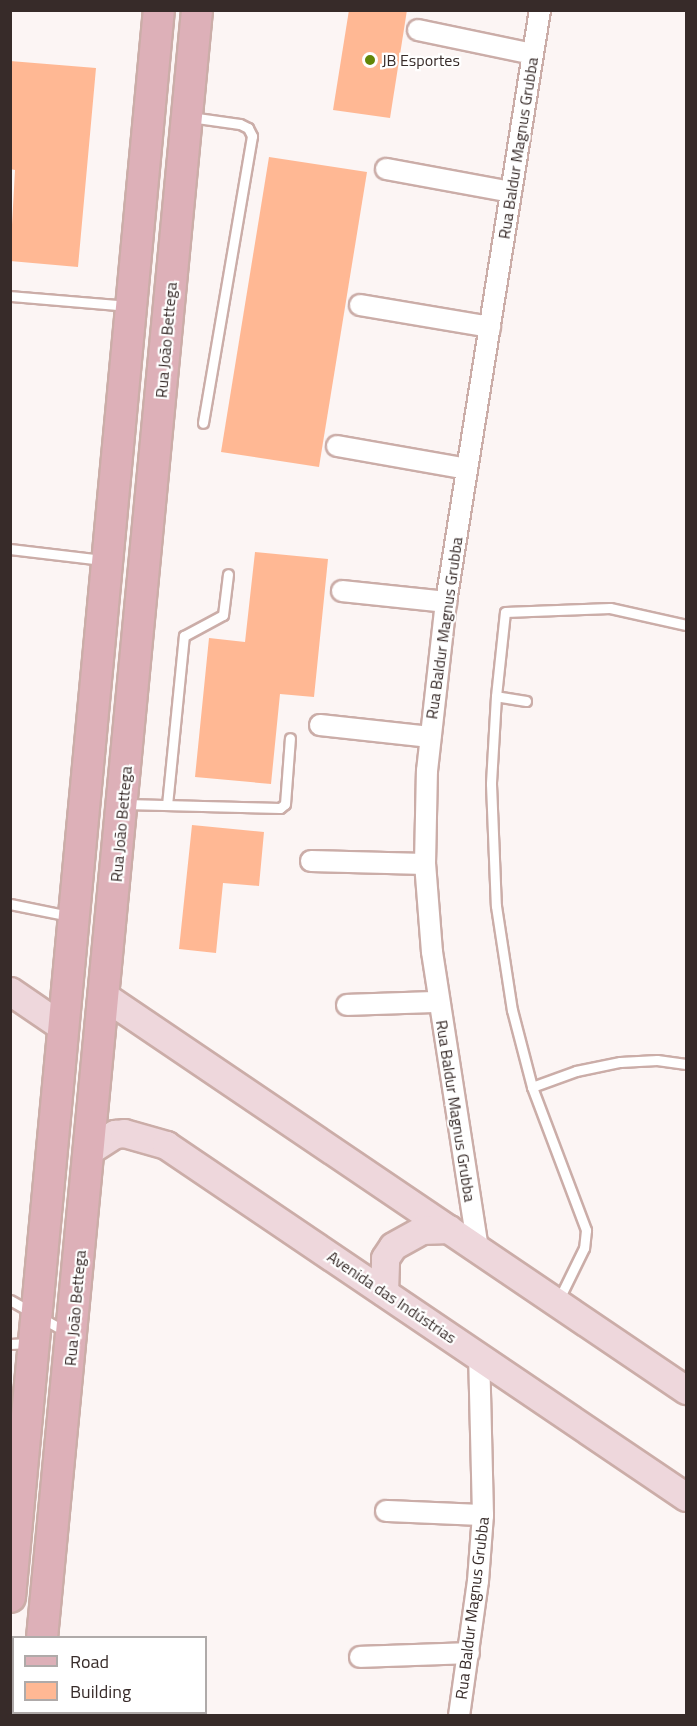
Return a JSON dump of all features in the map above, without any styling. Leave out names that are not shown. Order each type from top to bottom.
[{"type":"main road","name":"Rua João Bettega","points":[[42,1636],[197,10]]},
{"type":"main road","points":[[10,1598],[27,1335],[64,1028],[140,209],[156,11]]},
{"type":"main road","points":[[140,209],[177,212]]},
{"type":"main road","points":[[136,253],[174,255]]},
{"type":"main road","points":[[74,917],[111,922]]},
{"type":"main road","points":[[10,992],[64,1028]]},
{"type":"main road","points":[[104,996],[687,1390]]},
{"type":"main road","name":"Avenida das Indústrias","points":[[90,1150],[107,1138],[124,1133],[166,1144],[687,1497]]},
{"type":"main road","points":[[384,1292],[386,1258],[393,1246],[422,1230],[449,1229]]},
{"type":"main road","points":[[27,1335],[72,1340]]},
{"type":"street","name":"Rua Baldur Magnus Grubba","points":[[478,1249],[439,1002],[425,864],[430,737],[446,602],[540,10]]},
{"type":"street","points":[[418,30],[533,54]]},
{"type":"street","points":[[386,169],[511,192]]},
{"type":"street","points":[[360,305],[490,327]]},
{"type":"street","points":[[337,446],[467,469]]},
{"type":"street","points":[[342,591],[446,602]]},
{"type":"street","points":[[320,724],[430,737]]},
{"type":"street","points":[[311,861],[425,864]]},
{"type":"street","points":[[347,1005],[439,1002]]},
{"type":"street","name":"Rua Baldur Magnus Grubba","points":[[459,1716],[469,1653],[483,1515],[479,1356]]},
{"type":"street","points":[[386,1511],[483,1515]]},
{"type":"street","points":[[360,1657],[469,1653]]},
{"type":"lane","points":[[188,116],[240,124],[248,128],[252,136],[203,423]]},
{"type":"lane","points":[[10,296],[131,306]]},
{"type":"lane","points":[[10,549],[107,561]]},
{"type":"lane","points":[[167,805],[184,636],[223,615],[228,574]]},
{"type":"lane","points":[[557,1303],[584,1248],[586,1230],[532,1087],[512,1010],[495,906],[490,784],[504,612],[610,608],[687,625]]},
{"type":"lane","points":[[496,696],[526,701]]},
{"type":"lane","points":[[123,804],[283,806],[290,738]]},
{"type":"lane","points":[[10,904],[74,917]]},
{"type":"lane","points":[[532,1087],[576,1071],[620,1062],[657,1060],[687,1064]]},
{"type":"lane","points":[[10,1300],[27,1335]]},
{"type":"building","name":"JB Esportes","points":[[349,10],[407,10],[390,118],[333,110]]},
{"type":"building","points":[[10,61],[96,68],[78,267],[10,261],[15,170],[10,169]]},
{"type":"building","points":[[269,157],[367,172],[319,467],[221,452]]},
{"type":"building","points":[[255,552],[328,559],[314,697],[280,694],[271,784],[195,777],[209,638],[245,642]]},
{"type":"building","points":[[192,825],[264,832],[259,886],[223,883],[216,953],[179,949]]},
{"type":"place","name":"JB Esportes","points":[[370,60]]}]
